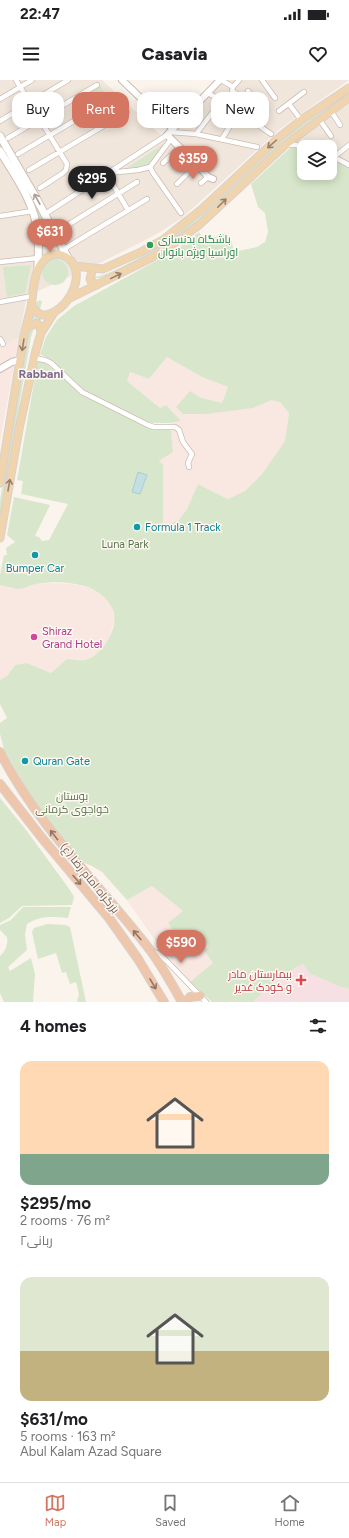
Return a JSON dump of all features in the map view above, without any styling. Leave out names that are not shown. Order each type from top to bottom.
[{"type":"highway","name":"بزرگراه امام رضا (ع)","points":[[0,752],[10,772],[36,812],[150,951],[182,1002]]},
{"type":"highway","name":"بزرگراه امام رضا (ع)","points":[[0,784],[42,838],[105,913],[138,959],[164,1002]]},
{"type":"highway","points":[[186,1002],[190,997],[203,999]]},
{"type":"main road","points":[[74,266],[103,269],[141,252],[172,234],[202,209],[277,139],[301,120],[349,88]]},
{"type":"main road","points":[[0,538],[19,429],[34,358],[41,333],[53,314],[68,299],[151,258],[194,229],[284,146],[349,98]]},
{"type":"main road","points":[[0,136],[45,214],[68,258],[74,266],[77,277],[68,299]]},
{"type":"main road","points":[[0,151],[23,190],[33,211],[38,235],[38,268],[2,455],[0,482]]},
{"type":"main road","points":[[38,235],[43,241],[48,243],[54,238],[55,233]]},
{"type":"main road","points":[[38,268],[42,260],[50,255],[59,254],[68,258]]},
{"type":"main road","points":[[93,268],[90,279],[97,285]]},
{"type":"main road","points":[[31,307],[41,315],[53,314]]},
{"type":"main road","points":[[26,328],[37,324],[40,327],[41,333]]},
{"type":"street","points":[[16,80],[23,92]]},
{"type":"street","points":[[0,99],[32,80]]},
{"type":"street","points":[[48,92],[68,80]]},
{"type":"street","points":[[122,80],[180,147],[210,178],[201,183]]},
{"type":"street","points":[[106,173],[138,170],[150,167],[170,134],[220,80],[233,87]]},
{"type":"street","points":[[234,92],[232,91],[233,87],[239,80]]},
{"type":"street","points":[[262,80],[275,98]]},
{"type":"street","points":[[64,105],[97,85]]},
{"type":"street","points":[[279,111],[304,92]]},
{"type":"street","points":[[207,93],[211,95]]},
{"type":"street","points":[[289,104],[301,120]]},
{"type":"street","points":[[331,111],[340,125]]},
{"type":"street","points":[[0,121],[12,114]]},
{"type":"street","points":[[196,134],[211,114]]},
{"type":"street","points":[[319,119],[331,136]]},
{"type":"street","points":[[18,154],[72,122]]},
{"type":"street","points":[[8,138],[26,128]]},
{"type":"street","points":[[40,188],[66,170],[67,164],[45,128]]},
{"type":"street","points":[[29,170],[100,128]]},
{"type":"street","points":[[222,139],[229,128]]},
{"type":"street","points":[[263,128],[271,134]]},
{"type":"street","points":[[300,140],[301,133]]},
{"type":"street","points":[[45,214],[106,173],[170,134],[196,134],[258,147]]},
{"type":"street","points":[[284,146],[297,145]]},
{"type":"street","points":[[337,153],[349,145]]},
{"type":"street","points":[[163,163],[180,147]]},
{"type":"street","points":[[337,159],[349,166]]},
{"type":"street","points":[[177,184],[197,164]]},
{"type":"street","points":[[150,167],[181,213]]},
{"type":"street","points":[[106,173],[128,210]]},
{"type":"street","points":[[55,233],[137,182]]},
{"type":"street","points":[[64,249],[146,199]]},
{"type":"street","points":[[0,216],[33,211]]},
{"type":"street","points":[[0,262],[38,258]]},
{"type":"street","points":[[0,302],[33,296]]},
{"type":"street","points":[[0,339],[3,344]]},
{"type":"street","points":[[34,358],[51,363],[82,392],[148,425],[154,427],[175,426],[179,430],[183,442],[192,454],[188,463],[189,467]]},
{"type":"street","points":[[0,369],[12,362],[20,360]]},
{"type":"street","points":[[150,951],[160,954],[203,999]]},
{"type":"shaded area","points":[[0,80],[102,80],[115,92],[72,92],[72,128],[129,128],[129,105],[137,113],[137,128],[153,128],[166,140],[177,128],[203,128],[203,100],[222,80],[349,80],[281,128],[182,218],[155,235],[98,264],[27,296],[19,337],[0,349]]},
{"type":"shaded area","points":[[349,104],[349,166],[337,159],[337,140],[299,140]]},
{"type":"shaded area","points":[[297,142],[297,146],[292,146]]},
{"type":"shaded area","points":[[19,337],[0,442],[0,349]]},
{"type":"shaded area","points":[[167,357],[202,377],[228,387],[222,403],[199,397],[176,407],[253,408],[272,400],[281,403],[289,413],[285,441],[262,474],[245,491],[228,499],[198,484],[187,509],[178,521],[163,525],[163,481],[159,461],[173,452],[170,423],[180,421],[160,408],[127,381],[130,372],[149,379]]},
{"type":"shaded area","points":[[35,584],[72,584],[90,588],[103,596],[112,606],[114,620],[109,641],[98,653],[85,660],[67,659],[51,673],[27,663],[15,665],[7,676],[0,680],[0,585],[19,589]]},
{"type":"shaded area","points":[[152,886],[183,911],[179,940],[198,931],[209,947],[204,950],[214,963],[190,982],[152,936],[127,900]]},
{"type":"shaded area","name":"ببمارستان مادر و کودک غدیر","points":[[303,964],[341,987],[349,989],[349,1002],[253,1002],[281,976]]},
{"type":"green space","points":[[100,85],[104,92],[89,92]]},
{"type":"green space","points":[[349,92],[349,95],[282,142],[214,207],[173,240],[160,249],[108,276],[92,278],[110,272],[137,259],[177,234],[212,205],[288,135]]},
{"type":"green space","points":[[0,143],[35,202],[47,227],[51,240],[49,241],[43,238],[32,201],[0,146]]},
{"type":"green space","points":[[165,143],[150,166],[124,170]]},
{"type":"green space","points":[[292,146],[297,147],[297,180],[337,180],[337,159],[349,166],[349,989],[309,973],[303,964],[281,976],[253,1002],[212,1002],[190,982],[213,963],[204,950],[209,947],[198,931],[179,940],[168,923],[183,911],[152,886],[127,900],[102,872],[80,861],[36,804],[4,749],[0,734],[0,723],[7,718],[0,704],[0,680],[7,676],[15,665],[27,663],[51,673],[67,659],[85,660],[92,657],[99,652],[113,630],[114,613],[111,606],[99,593],[84,586],[70,583],[49,583],[36,584],[18,589],[0,585],[0,575],[4,555],[7,555],[6,548],[15,542],[7,535],[14,497],[50,505],[35,536],[39,537],[42,541],[49,540],[68,504],[21,494],[23,481],[17,480],[38,360],[48,365],[82,395],[149,427],[171,430],[173,452],[159,461],[163,465],[163,525],[178,521],[187,509],[198,484],[228,499],[245,491],[262,474],[285,441],[289,413],[281,403],[272,400],[253,408],[206,414],[183,414],[176,407],[190,391],[199,397],[222,403],[228,387],[202,377],[167,357],[149,379],[130,372],[127,381],[160,408],[166,405],[181,421],[170,423],[151,423],[89,394],[78,387],[51,360],[40,354],[46,337],[57,320],[74,306],[174,251],[199,232],[205,241],[225,233],[231,239],[234,252],[257,247],[265,242],[268,232],[265,213],[258,207],[251,184]]},
{"type":"green space","points":[[55,259],[64,263],[68,272],[64,281],[55,285],[46,281],[42,272],[46,263]]},
{"type":"green space","points":[[31,265],[25,293],[7,297],[3,267]]},
{"type":"green space","points":[[40,300],[42,302],[31,337],[0,515],[0,500],[29,331],[35,303]]},
{"type":"green space","points":[[0,798],[26,830],[70,890],[74,897],[72,905],[22,906],[9,918],[0,923]]},
{"type":"green space","points":[[23,907],[71,907],[68,918],[42,918],[27,924],[25,934],[27,950],[8,967],[10,971],[31,958],[35,974],[33,1002],[4,1002],[0,993],[0,956],[4,952],[7,945],[7,937],[0,930],[0,925],[11,920]]},
{"type":"green space","points":[[47,924],[65,925],[70,927],[86,1002],[77,1002],[79,994],[76,982],[70,984],[66,972],[62,973],[56,953],[38,959],[32,932],[34,928]]},
{"type":"water","points":[[138,472],[147,475],[140,494],[132,492]]},
{"type":"place","name":"باشگاه بدنسازی اوراسیا ویژه بانوان","points":[[150,245]]},
{"type":"place","name":"Formula 1 Track","points":[[137,527]]},
{"type":"place","name":"Bumper Car","points":[[35,555]]},
{"type":"place","name":"Shiraz Grand Hotel","points":[[34,637]]},
{"type":"place","name":"Quran Gate","points":[[25,761]]},
{"type":"place","name":"ببمارستان مادر و کودک غدیر","points":[[301,980]]},
{"type":"district","name":"Rabbani","points":[[41,374]]},
{"type":"park label","name":"Luna Park","points":[[125,544]]},
{"type":"park label","name":"بوستان خواجوی کرمانی","points":[[72,802]]}]
